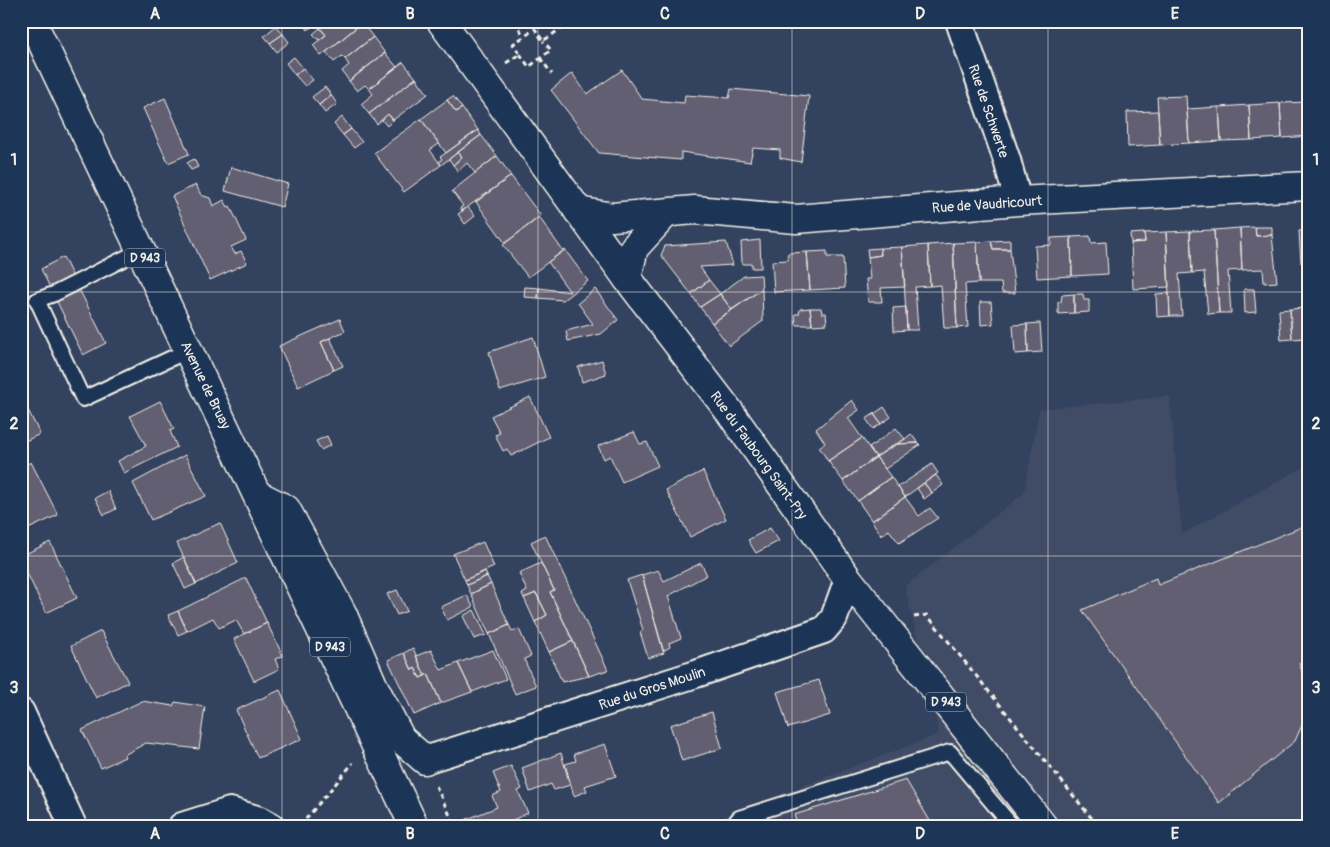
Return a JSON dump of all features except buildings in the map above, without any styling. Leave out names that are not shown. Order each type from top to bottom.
[{"type":"main road","name":"Avenue de Bruay","points":[[32,21],[414,826]]},
{"type":"main road","name":"Rue du Faubourg Saint-Pry","points":[[441,21],[627,278],[729,411],[848,579],[1043,826]]},
{"type":"main road","name":"Rue de Vaudricourt","points":[[578,211],[612,217],[695,210],[796,219],[1018,201],[1309,186]]},
{"type":"main road","points":[[627,278],[634,248],[666,213]]},
{"type":"main road","points":[[258,495],[286,509],[342,613],[374,685],[401,739],[425,760]]},
{"type":"street","name":"Rue du Faubourg Saint-Pry","points":[[428,21],[483,79]]},
{"type":"street","name":"Rue de Schwerte","points":[[958,21],[1007,160],[1018,201]]},
{"type":"street","name":"Rue du Gros Moulin","points":[[425,760],[696,674],[824,630],[834,618],[848,579]]},
{"type":"street","points":[[21,712],[73,826]]},
{"type":"street","points":[[182,826],[230,811],[260,820],[271,826]]},
{"type":"lane","points":[[141,250],[54,294],[36,300],[74,381],[83,399],[189,350]]},
{"type":"lane","points":[[733,826],[739,818],[950,752],[1012,826]]},
{"type":"path","points":[[514,21],[524,36]]},
{"type":"path","points":[[543,41],[572,21]]},
{"type":"path","points":[[536,29],[551,50],[529,67],[513,44],[524,36],[536,29]]},
{"type":"path","points":[[483,79],[520,54]]},
{"type":"path","points":[[540,58],[552,74]]},
{"type":"path","points":[[880,620],[926,615],[1080,800],[1098,826]]},
{"type":"path","points":[[425,760],[455,826]]},
{"type":"path","points":[[300,826],[353,763]]},
{"type":"shaded area","points":[[1170,396],[1182,534],[1309,464],[1309,826],[698,826],[939,734],[905,586],[1024,493],[1039,409]]}]
